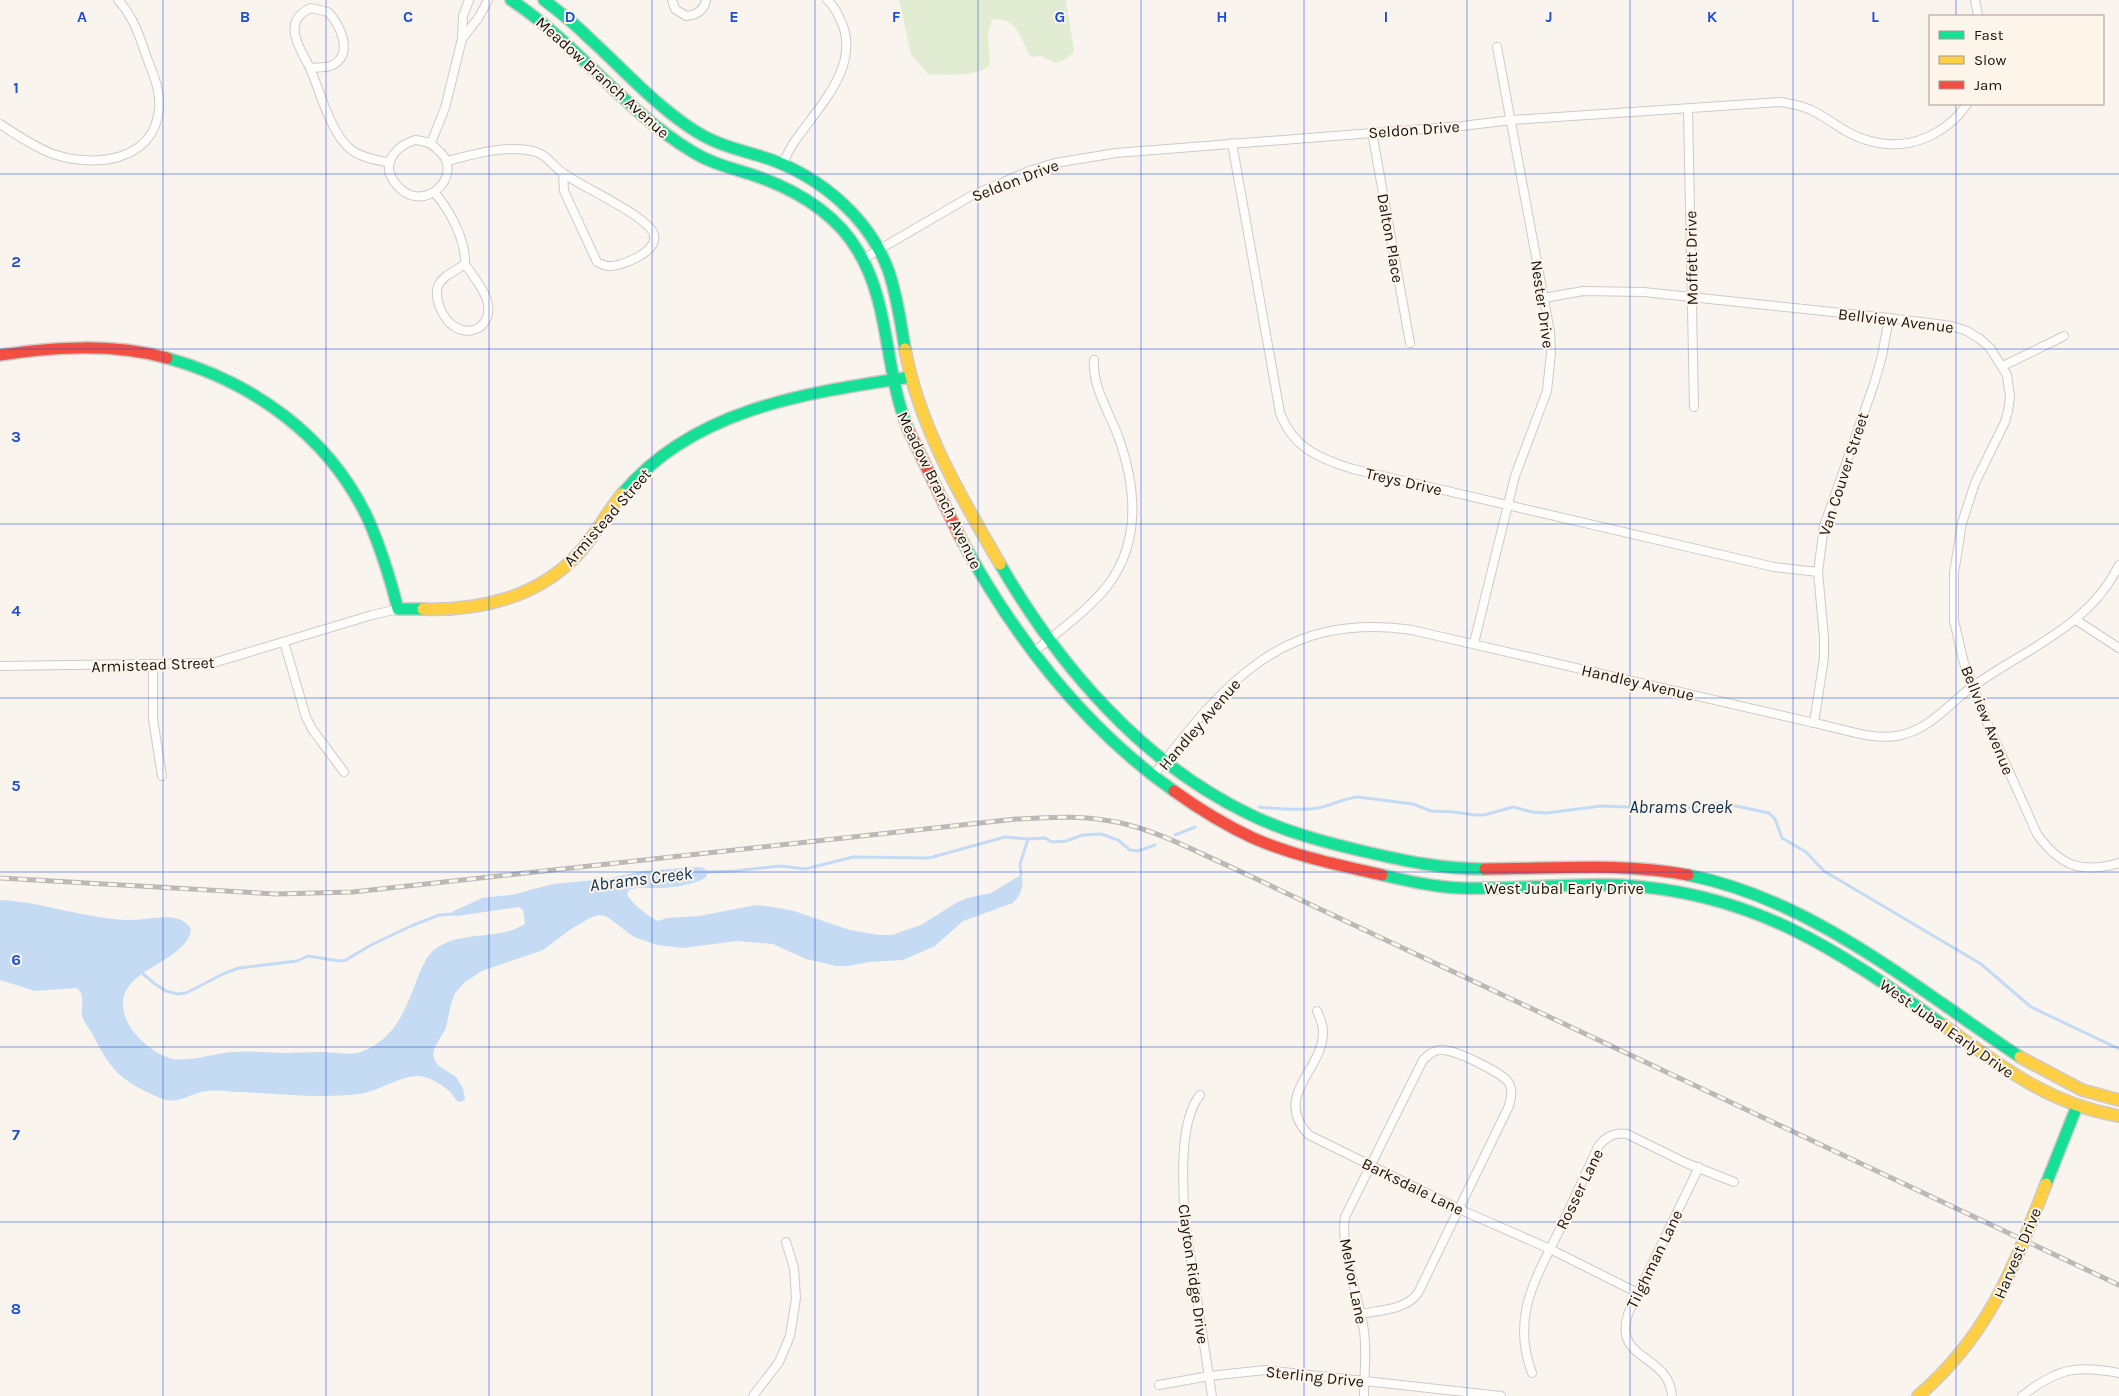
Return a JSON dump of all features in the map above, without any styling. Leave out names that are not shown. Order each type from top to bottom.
[{"type":"main road","name":"Meadow Branch Avenue","points":[[511,0],[526,8],[546,25],[663,133],[715,164],[780,184],[814,203],[843,230],[863,259],[878,298],[892,380],[903,418],[962,539],[993,593],[1034,652],[1094,722],[1153,776]]},
{"type":"main road","name":"Meadow Branch Avenue","points":[[544,0],[595,43],[638,87],[664,110],[722,145],[782,164],[816,182],[839,199],[863,226],[879,249],[890,275],[898,300],[911,378],[930,431],[984,540],[1004,574],[1049,639],[1100,700],[1136,736],[1165,760]]},
{"type":"main road","points":[[0,355],[45,348],[78,346],[137,350],[194,364],[247,389],[294,422],[310,436],[352,489],[381,550],[398,610]]},
{"type":"main road","name":"Armistead Street","points":[[398,610],[448,610],[480,606],[527,592],[560,570],[579,552],[616,502],[644,472],[665,454],[712,424],[754,406],[786,398],[911,378]]},
{"type":"main road","name":"West Jubal Early Drive","points":[[1165,760],[1213,795],[1263,821],[1314,840],[1406,862],[1453,869],[1593,866],[1642,868],[1702,878],[1747,892],[1794,911],[1852,942],[2025,1060],[2083,1090],[2106,1098],[2119,1100]]},
{"type":"main road","name":"West Jubal Early Drive","points":[[1153,776],[1190,803],[1234,828],[1267,843],[1322,861],[1407,881],[1445,887],[1468,888],[1574,885],[1646,887],[1673,890],[1742,907],[1780,922],[1833,951],[1902,996],[2018,1078],[2077,1106],[2099,1114],[2119,1116]]},
{"type":"main road","name":"Harvest Drive","points":[[1922,1394],[1970,1344],[2000,1297],[2025,1240],[2077,1106]]},
{"type":"street","points":[[430,143],[445,108],[462,39],[463,16],[469,0]]},
{"type":"street","points":[[462,39],[479,17],[488,0]]},
{"type":"street","points":[[672,0],[675,9],[686,16],[697,13],[702,9],[706,0]]},
{"type":"street","points":[[782,164],[793,143],[838,78],[847,52],[845,29],[837,11],[827,0]]},
{"type":"street","points":[[1975,0],[1978,15]]},
{"type":"street","points":[[0,124],[36,146],[70,158],[111,160],[124,156],[144,142],[157,121],[159,109],[157,87],[137,30],[121,1]]},
{"type":"street","points":[[310,68],[331,65],[341,57],[344,48],[341,30],[333,17],[328,12],[316,8],[303,11],[297,17],[294,27],[295,37],[336,130],[349,148],[368,158],[388,162]]},
{"type":"street","name":"Nester Drive","points":[[1474,643],[1515,476],[1542,408],[1550,378],[1550,332],[1497,46]]},
{"type":"street","name":"Seldon Drive","points":[[863,259],[971,196],[1029,171],[1055,163],[1116,153],[1512,120],[1781,102],[1810,109],[1846,131],[1862,138],[1889,144],[1906,144],[1932,135],[1955,119],[1966,105]]},
{"type":"street","name":"Moffett Drive","points":[[1688,108],[1694,407]]},
{"type":"street","name":"Dalton Place","points":[[1372,132],[1410,344]]},
{"type":"street","points":[[415,140],[430,143],[443,154],[446,162],[446,175],[436,193],[415,197],[405,193],[393,180],[388,162],[396,150],[407,142],[415,140]]},
{"type":"street","name":"Treys Drive","points":[[1232,143],[1280,413],[1284,424],[1294,438],[1313,455],[1333,463],[1774,566],[1818,572]]},
{"type":"street","points":[[446,162],[503,149],[520,149],[536,152],[550,160],[563,173],[642,221],[653,234],[654,241],[652,245],[636,259],[626,263],[606,266],[597,262],[564,191],[563,173]]},
{"type":"street","points":[[436,193],[443,202],[461,241],[464,264],[484,293],[488,311],[486,320],[480,327],[472,331],[454,328],[442,315],[437,298],[437,288],[442,280],[464,264]]},
{"type":"street","name":"Bellview Avenue","points":[[1544,298],[1604,290],[1692,298],[1952,326],[1980,338],[2003,366],[2009,384],[2008,411],[2005,422],[1982,465],[1965,510],[1954,573],[1956,636],[1973,686],[2036,834],[2057,857],[2078,867],[2090,869],[2119,863]]},
{"type":"street","name":"Van Couver Street","points":[[1814,723],[1824,658],[1818,572],[1824,526],[1874,384],[1882,356],[1889,318]]},
{"type":"street","points":[[2003,366],[2064,336]]},
{"type":"street","points":[[1034,652],[1107,586],[1125,554],[1130,538],[1133,515],[1130,475],[1115,428],[1096,381],[1094,360]]},
{"type":"street","name":"Handley Avenue","points":[[1153,776],[1212,705],[1244,672],[1262,659],[1297,641],[1339,629],[1382,626],[1420,631],[1474,643],[1814,723],[1881,736],[1902,734],[1924,726],[1973,686],[2064,630],[2103,593],[2119,565]]},
{"type":"street","name":"Armistead Street","points":[[0,666],[213,663],[372,614],[398,610]]},
{"type":"street","points":[[2076,620],[2119,648]]},
{"type":"street","points":[[284,642],[306,717],[312,729],[344,772]]},
{"type":"street","points":[[153,665],[153,719],[162,776]]},
{"type":"street","name":"Barksdale Lane","points":[[1317,1011],[1322,1026],[1322,1040],[1298,1090],[1296,1104],[1297,1116],[1305,1130],[1316,1140],[1550,1249],[1638,1293]]},
{"type":"street","name":"Melvor Lane","points":[[1361,1314],[1400,1306],[1416,1296],[1423,1285],[1501,1124],[1511,1097],[1510,1087],[1504,1077],[1474,1062],[1442,1050],[1435,1051],[1426,1057],[1346,1213],[1344,1224],[1345,1242],[1361,1314],[1365,1348],[1364,1396]]},
{"type":"street","name":"Harvest Drive","points":[[2077,1106],[2083,1090]]},
{"type":"street","name":"Clayton Ridge Drive","points":[[1200,1095],[1189,1115],[1186,1128],[1183,1194],[1185,1222],[1212,1396]]},
{"type":"street","name":"Rosser Lane","points":[[1532,1373],[1525,1348],[1525,1313],[1530,1291],[1598,1147],[1609,1136],[1618,1133],[1627,1134],[1686,1163],[1734,1182]]},
{"type":"street","name":"Tilghman Lane","points":[[1672,1396],[1664,1373],[1638,1354],[1629,1344],[1626,1336],[1626,1319],[1699,1167]]},
{"type":"street","points":[[753,1396],[779,1362],[790,1336],[796,1298],[794,1268],[786,1242]]},
{"type":"street","points":[[2022,1396],[2034,1386],[2063,1371],[2094,1368],[2119,1373]]},
{"type":"street","name":"Sterling Drive","points":[[1159,1385],[1209,1376],[1265,1370],[1501,1396]]},
{"type":"green space","points":[[899,0],[1066,0],[1074,52],[1065,60],[1055,63],[1041,56],[1031,57],[1013,25],[1001,20],[992,20],[988,33],[990,65],[978,72],[951,75],[928,74],[911,54]]},
{"type":"water","points":[[704,868],[708,872],[705,878],[673,887],[633,889],[629,890],[627,894],[641,910],[659,921],[666,918],[699,916],[756,905],[794,911],[850,930],[879,935],[892,935],[921,925],[967,898],[991,893],[1021,875],[1023,882],[1020,893],[1013,903],[963,921],[935,946],[903,960],[869,962],[848,966],[836,966],[806,959],[773,944],[737,941],[683,948],[657,945],[634,937],[606,916],[598,915],[590,918],[571,929],[543,950],[482,971],[465,982],[455,993],[446,1028],[435,1047],[433,1055],[439,1066],[456,1077],[463,1088],[465,1100],[460,1102],[441,1085],[428,1078],[419,1076],[405,1078],[366,1093],[358,1094],[313,1096],[207,1091],[179,1100],[167,1100],[127,1081],[113,1067],[83,1019],[82,997],[76,988],[35,991],[0,980],[0,900],[16,901],[113,919],[138,920],[163,917],[179,919],[191,929],[188,938],[174,953],[136,979],[129,986],[124,997],[123,1008],[127,1020],[133,1031],[152,1049],[162,1055],[180,1060],[239,1052],[358,1053],[381,1041],[396,1024],[403,1014],[424,963],[434,950],[457,939],[513,930],[525,924],[523,910],[519,907],[457,916],[452,915],[452,912],[482,898],[511,895],[553,884],[605,879],[643,871]]},
{"type":"waterway","name":"Abrams Creek","points":[[1259,807],[1311,809],[1358,797],[1413,804],[1431,811],[1475,815],[1484,815],[1513,807],[1532,812],[1546,813],[1601,806],[1680,809],[1721,803],[1769,813],[1775,819],[1782,838],[1806,852],[1824,871],[1981,964],[2031,1007],[2119,1049]]},
{"type":"waterway","name":"Abrams Creek","points":[[1175,835],[1195,827]]},
{"type":"waterway","name":"Abrams Creek","points":[[704,872],[781,866],[805,869],[853,857],[929,858],[1005,837],[1045,838],[1052,842],[1066,841],[1083,835],[1101,834],[1118,840],[1130,850],[1138,851],[1155,845]]},
{"type":"waterway","points":[[1021,875],[1020,864],[1028,839]]},
{"type":"waterway","name":"Abrams Creek","points":[[142,973],[166,991],[177,994],[186,993],[239,968],[297,961],[308,956],[339,961],[346,960],[371,945],[411,926],[439,915],[455,914]]},
{"type":"railway","points":[[0,878],[276,894],[353,892],[1016,819],[1060,817],[1121,823],[1170,839],[1233,868],[2119,1285]]},
{"type":"traffic: fast","points":[[511,0],[535,17],[668,136],[707,160],[783,187],[812,204],[838,225],[849,237],[869,272],[882,316],[895,386],[909,431]]},
{"type":"traffic: fast","points":[[544,0],[579,29],[650,96],[689,127],[729,147],[791,168],[809,178],[842,203],[857,218],[881,253],[897,300],[905,349]]},
{"type":"traffic: fast","points":[[167,358],[199,368],[258,398],[285,416],[310,438],[332,462],[352,489],[368,519],[385,563],[398,609],[423,609]]},
{"type":"traffic: fast","points":[[622,494],[651,465],[683,442],[717,423],[754,409],[792,398],[911,377]]},
{"type":"traffic: fast","points":[[959,535],[979,572],[1002,607],[1052,676],[1109,738],[1174,791]]},
{"type":"traffic: fast","points":[[1000,564],[1023,602],[1049,639],[1107,709],[1175,769],[1212,794],[1264,821],[1348,848],[1423,864],[1453,868],[1485,869]]},
{"type":"traffic: fast","points":[[1382,875],[1431,885],[1460,888],[1619,885],[1667,890],[1712,899],[1753,913],[1792,930],[1830,950],[1867,972],[1943,1025]]},
{"type":"traffic: fast","points":[[1688,875],[1734,887],[1778,904],[1821,925],[1902,976],[2020,1057]]},
{"type":"traffic: fast","points":[[2046,1184],[2077,1106]]},
{"type":"traffic: slow","points":[[905,349],[920,406],[931,434],[956,487],[1000,564]]},
{"type":"traffic: slow","points":[[423,609],[445,609],[487,604],[527,591],[546,581],[579,553],[622,494]]},
{"type":"traffic: slow","points":[[1943,1025],[2005,1069],[2047,1093],[2093,1110],[2119,1116]]},
{"type":"traffic: slow","points":[[2020,1057],[2082,1090],[2119,1100]]},
{"type":"traffic: slow","points":[[1918,1396],[1943,1373],[1981,1325],[2010,1272],[2046,1184]]},
{"type":"traffic: jam","points":[[0,355],[63,348],[105,348],[146,353],[167,358]]},
{"type":"traffic: jam","points":[[909,431],[959,535]]},
{"type":"traffic: jam","points":[[1174,791],[1222,822],[1253,838],[1284,850],[1382,875]]},
{"type":"traffic: jam","points":[[1485,869],[1612,867],[1688,875]]}]
